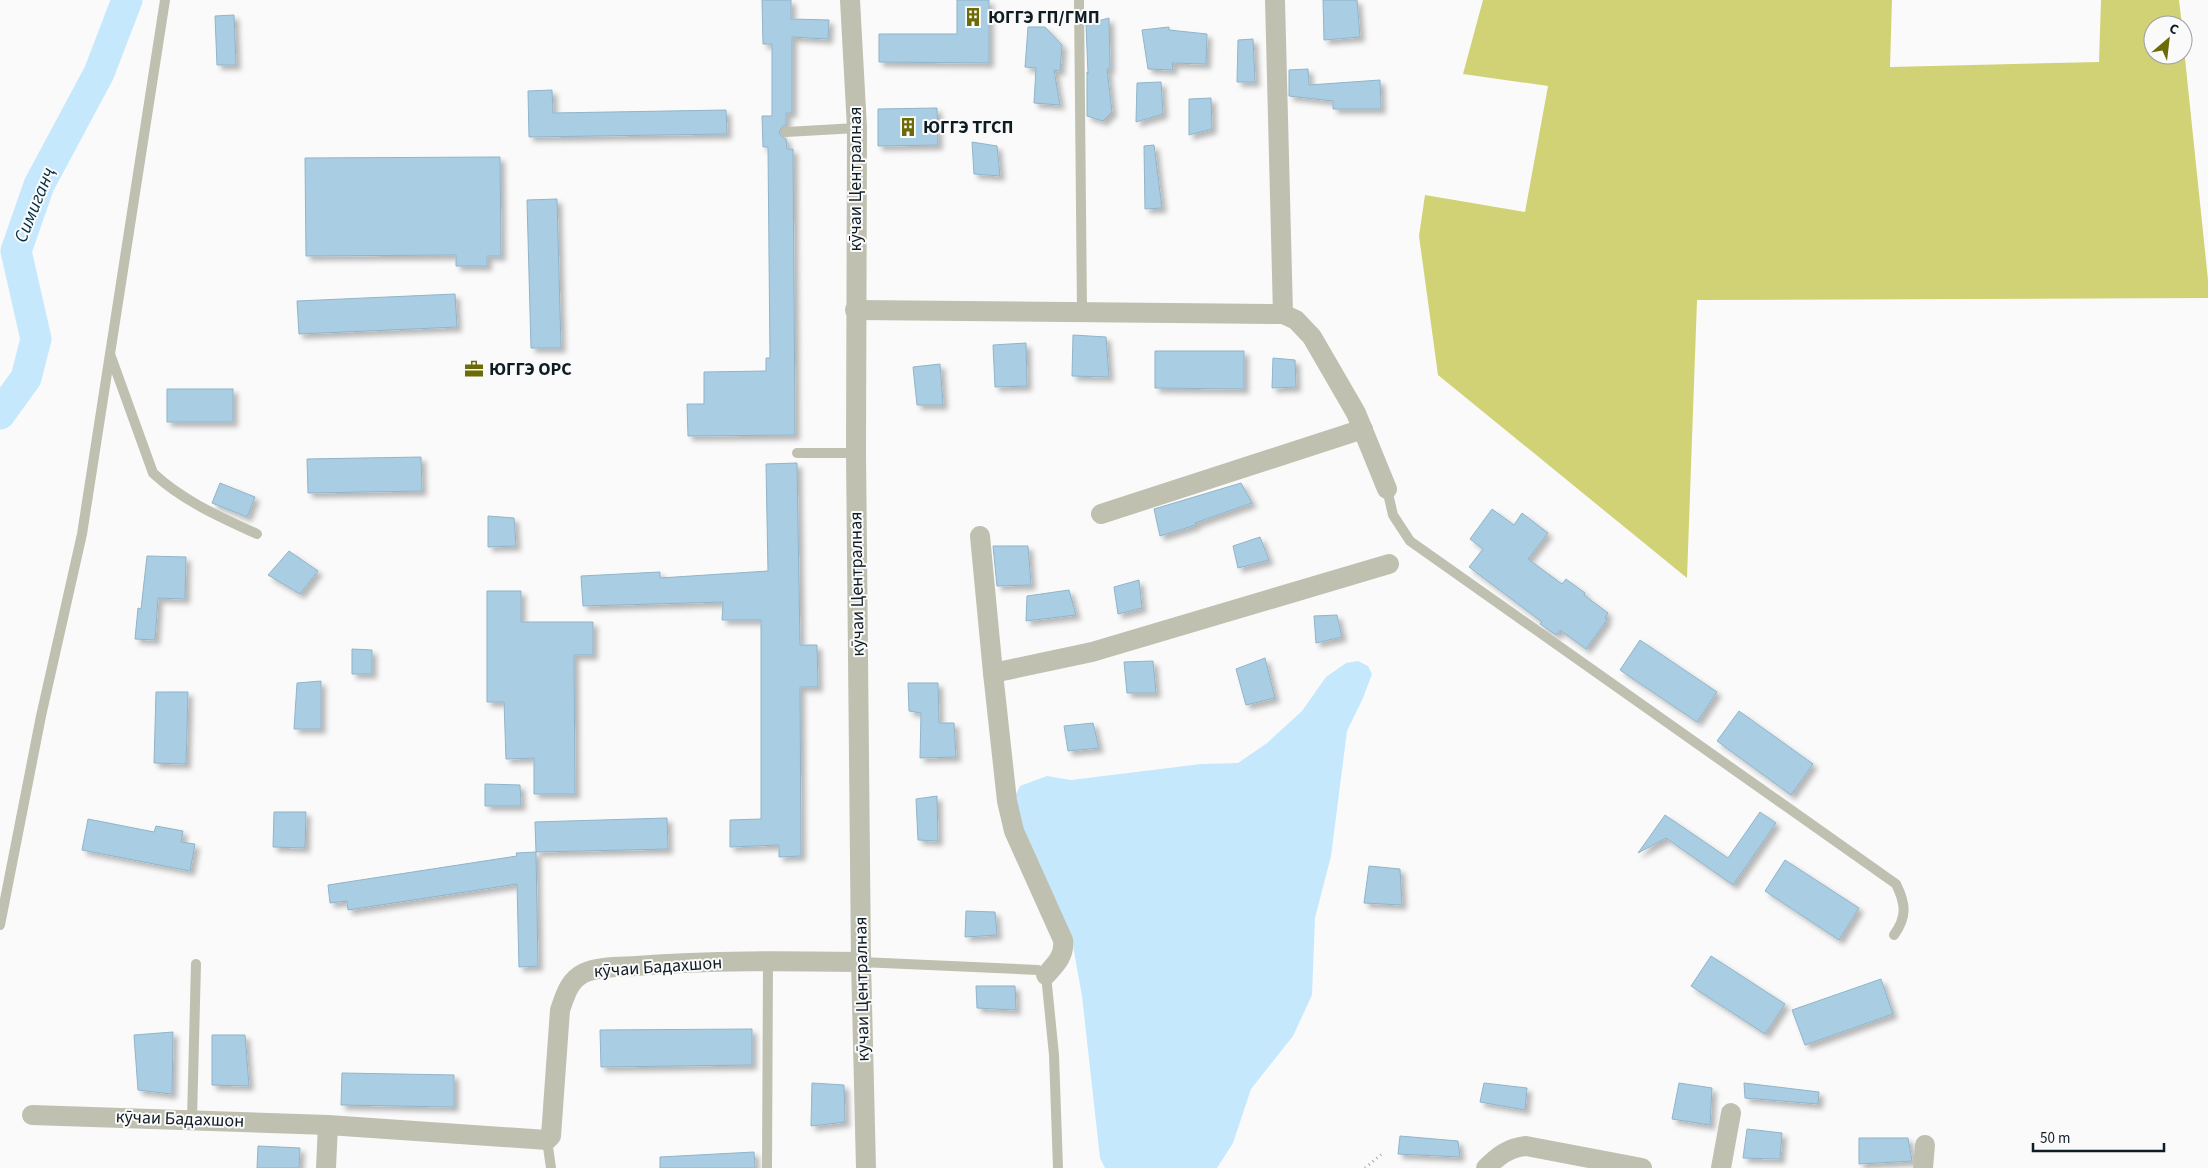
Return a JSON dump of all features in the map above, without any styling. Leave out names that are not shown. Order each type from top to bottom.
[{"type":"street","name":"кӯчаи Централная","points":[[850,0],[856,128],[855,310],[860,962],[866,1168]]},
{"type":"street","points":[[1275,0],[1283,314]]},
{"type":"street","points":[[855,310],[1082,314],[1283,314],[1296,320],[1312,337],[1356,413],[1387,490]]},
{"type":"street","points":[[1101,514],[1363,429]]},
{"type":"street","points":[[980,536],[1007,801],[1014,831],[1063,940],[1064,947],[1058,962],[1046,976]]},
{"type":"street","points":[[993,673],[1092,652],[1389,564]]},
{"type":"street","name":"кӯчаи Бадахшон","points":[[32,1115],[328,1125],[547,1140],[551,1136],[560,1010],[572,982],[583,973],[598,969],[651,965],[768,961],[860,962]]},
{"type":"street","points":[[1721,1168],[1731,1112]]},
{"type":"street","points":[[326,1168],[328,1125]]},
{"type":"street","points":[[1923,1168],[1925,1145]]},
{"type":"street","points":[[1486,1168],[1501,1154],[1514,1147],[1526,1146],[1642,1168]]},
{"type":"lane","points":[[0,925],[40,716],[82,534],[166,0]]},
{"type":"lane","points":[[1079,0],[1082,314]]},
{"type":"lane","points":[[786,132],[856,128]]},
{"type":"lane","points":[[110,353],[153,472],[167,486],[199,507],[257,534]]},
{"type":"lane","points":[[797,452],[856,453]]},
{"type":"lane","points":[[1387,490],[1393,514],[1410,541],[1896,884],[1901,894],[1904,917],[1894,935]]},
{"type":"lane","points":[[767,1168],[768,961]]},
{"type":"lane","points":[[860,962],[1038,970],[1046,976],[1054,1055],[1058,1168]]},
{"type":"lane","points":[[192,1119],[196,964]]},
{"type":"lane","points":[[547,1140],[551,1168]]},
{"type":"path","points":[[1365,1168],[1383,1153]]},
{"type":"shaded area","points":[[1483,0],[1892,0],[1890,67],[2099,62],[2101,0],[2179,0],[2181,15],[2143,15],[2143,65],[2186,65],[2208,280],[2208,298],[1697,300],[1687,578],[1438,375],[1419,236],[1425,195],[1525,212],[1548,86],[1463,74]]},
{"type":"water","points":[[1358,661],[1368,666],[1372,674],[1347,731],[1331,856],[1315,918],[1312,995],[1293,1036],[1251,1089],[1233,1143],[1217,1168],[1105,1168],[1100,1158],[1082,996],[1071,935],[1010,806],[1020,786],[1047,776],[1071,780],[1201,764],[1238,763],[1267,743],[1302,711],[1326,677],[1346,663]]},
{"type":"building","points":[[762,0],[791,0],[791,19],[829,20],[828,39],[792,37],[792,113],[786,113],[786,125],[779,132],[786,139],[787,149],[793,149],[795,435],[688,436],[687,404],[704,404],[704,372],[766,371],[766,358],[770,358],[768,147],[763,147],[762,116],[772,116],[772,44],[763,44]]},
{"type":"building","name":"ЮГГЭ ГП/ГМП","points":[[957,0],[989,0],[989,63],[879,62],[879,34],[957,34]]},
{"type":"building","points":[[1323,0],[1357,0],[1360,37],[1324,40]]},
{"type":"building","points":[[234,15],[236,65],[217,65],[215,16]]},
{"type":"building","points":[[1109,18],[1110,69],[1107,69],[1112,112],[1103,121],[1087,116],[1086,24]]},
{"type":"building","points":[[1028,27],[1045,27],[1062,45],[1060,71],[1054,70],[1060,105],[1034,103],[1036,68],[1025,67]]},
{"type":"building","points":[[1169,27],[1169,30],[1207,34],[1206,64],[1172,63],[1173,70],[1148,69],[1142,30]]},
{"type":"building","points":[[1253,39],[1255,82],[1237,82],[1238,40]]},
{"type":"building","points":[[1308,69],[1309,85],[1380,80],[1381,109],[1333,109],[1333,101],[1289,96],[1289,70]]},
{"type":"building","points":[[1161,82],[1163,114],[1136,122],[1137,83]]},
{"type":"building","points":[[552,90],[553,113],[726,110],[727,134],[529,137],[528,91]]},
{"type":"building","points":[[1211,98],[1212,129],[1189,135],[1189,99]]},
{"type":"building","name":"ЮГГЭ ТГСП","points":[[937,108],[938,145],[878,146],[878,109]]},
{"type":"building","points":[[972,142],[997,146],[1000,176],[974,174]]},
{"type":"building","points":[[1154,145],[1162,208],[1145,209],[1144,146]]},
{"type":"building","points":[[500,157],[501,256],[487,256],[487,266],[456,266],[456,255],[306,256],[305,158]]},
{"type":"building","points":[[557,199],[561,348],[531,348],[527,200]]},
{"type":"building","points":[[455,294],[457,327],[299,334],[297,301]]},
{"type":"building","points":[[1073,335],[1106,337],[1109,377],[1072,376]]},
{"type":"building","points":[[1026,343],[1027,386],[995,387],[993,345]]},
{"type":"building","points":[[1155,351],[1244,351],[1244,389],[1155,388]]},
{"type":"building","points":[[1273,358],[1295,360],[1296,387],[1272,388]]},
{"type":"building","points":[[940,364],[943,405],[917,405],[913,367]]},
{"type":"building","points":[[167,389],[233,389],[233,422],[167,422]]},
{"type":"building","points":[[421,457],[422,491],[308,493],[307,459]]},
{"type":"building","points":[[797,463],[800,645],[817,645],[818,687],[800,687],[801,856],[779,857],[779,845],[730,847],[730,820],[761,819],[761,620],[722,620],[723,602],[583,606],[581,576],[660,572],[660,578],[768,571],[766,464]]},
{"type":"building","points":[[220,483],[255,497],[247,517],[212,503]]},
{"type":"building","points":[[1241,483],[1252,503],[1195,523],[1196,525],[1160,536],[1154,509]]},
{"type":"building","points":[[1492,509],[1514,525],[1522,513],[1548,533],[1528,559],[1562,584],[1566,579],[1608,613],[1605,618],[1607,620],[1586,649],[1560,630],[1556,635],[1540,624],[1542,622],[1469,567],[1483,549],[1470,539]]},
{"type":"building","points":[[488,516],[514,518],[516,546],[488,547]]},
{"type":"building","points":[[1260,537],[1269,560],[1238,568],[1233,546]]},
{"type":"building","points":[[993,546],[1028,546],[1031,585],[997,586]]},
{"type":"building","points":[[289,551],[318,571],[300,594],[268,575]]},
{"type":"building","points":[[147,556],[186,557],[185,599],[158,598],[155,640],[135,639],[138,608],[141,609]]},
{"type":"building","points":[[1139,580],[1142,608],[1118,614],[1114,587]]},
{"type":"building","points":[[1069,590],[1076,615],[1026,621],[1027,596]]},
{"type":"building","points":[[487,591],[521,591],[521,622],[593,622],[593,655],[574,655],[575,794],[534,794],[534,758],[506,759],[504,702],[487,702]]},
{"type":"building","points":[[1337,615],[1342,637],[1316,643],[1314,616]]},
{"type":"building","points":[[1640,640],[1717,692],[1697,722],[1620,670]]},
{"type":"building","points":[[352,649],[372,650],[372,674],[352,674]]},
{"type":"building","points":[[1265,658],[1275,698],[1246,705],[1236,669]]},
{"type":"building","points":[[1153,661],[1156,693],[1127,693],[1124,662]]},
{"type":"building","points":[[321,681],[321,729],[294,729],[297,683]]},
{"type":"building","points":[[908,683],[938,683],[939,723],[954,723],[956,757],[920,758],[921,713],[909,711]]},
{"type":"building","points":[[156,692],[188,692],[186,764],[154,763]]},
{"type":"building","points":[[1739,711],[1813,764],[1791,795],[1717,741]]},
{"type":"building","points":[[1093,723],[1099,748],[1068,751],[1064,726]]},
{"type":"building","points":[[485,784],[520,785],[521,806],[485,806]]},
{"type":"building","points":[[937,796],[938,841],[918,840],[916,799]]},
{"type":"building","points":[[274,812],[306,812],[305,848],[273,847]]},
{"type":"building","points":[[1760,812],[1776,823],[1733,885],[1666,838],[1638,853],[1665,815],[1728,858]]},
{"type":"building","points":[[667,818],[668,849],[536,852],[535,822]]},
{"type":"building","points":[[88,819],[154,832],[156,826],[183,831],[181,842],[195,844],[190,871],[82,850]]},
{"type":"building","points":[[536,852],[538,966],[519,967],[517,884],[348,910],[347,901],[330,903],[328,885],[517,856],[516,853]]},
{"type":"building","points":[[1785,860],[1859,908],[1839,940],[1765,891]]},
{"type":"building","points":[[1369,866],[1400,869],[1402,905],[1364,903]]},
{"type":"building","points":[[966,911],[995,912],[997,935],[965,937]]},
{"type":"building","points":[[1711,956],[1785,1004],[1765,1034],[1691,986]]},
{"type":"building","points":[[1881,979],[1893,1014],[1805,1045],[1792,1010]]},
{"type":"building","points":[[976,986],[1015,986],[1016,1010],[977,1008]]},
{"type":"building","points":[[752,1029],[752,1065],[601,1067],[600,1030]]},
{"type":"building","points":[[173,1032],[172,1094],[138,1090],[134,1035]]},
{"type":"building","points":[[212,1035],[245,1035],[249,1086],[212,1085]]},
{"type":"building","points":[[342,1073],[454,1075],[454,1107],[341,1105]]},
{"type":"building","points":[[812,1083],[844,1085],[845,1122],[811,1126]]},
{"type":"building","points":[[1484,1083],[1527,1088],[1525,1110],[1480,1102]]},
{"type":"building","points":[[1679,1083],[1712,1088],[1710,1125],[1672,1119]]},
{"type":"building","points":[[1744,1083],[1819,1092],[1818,1104],[1745,1098]]},
{"type":"building","points":[[1747,1129],[1782,1133],[1780,1159],[1743,1158]]},
{"type":"building","points":[[1400,1136],[1458,1141],[1460,1157],[1398,1154]]},
{"type":"building","points":[[1859,1138],[1908,1138],[1912,1161],[1859,1164]]},
{"type":"building","points":[[258,1146],[300,1148],[299,1168],[257,1168]]},
{"type":"building","points":[[754,1152],[755,1168],[660,1168],[660,1157]]},
{"type":"waterway","name":"Симиганҷ","points":[[0,414],[26,378],[36,339],[16,251],[39,185],[99,73],[127,0]]},
{"type":"place","name":"ЮГГЭ ГП/ГМП","points":[[973,17]]},
{"type":"place","name":"ЮГГЭ ТГСП","points":[[908,127]]},
{"type":"place","name":"ЮГГЭ ОРС","points":[[474,369]]}]
